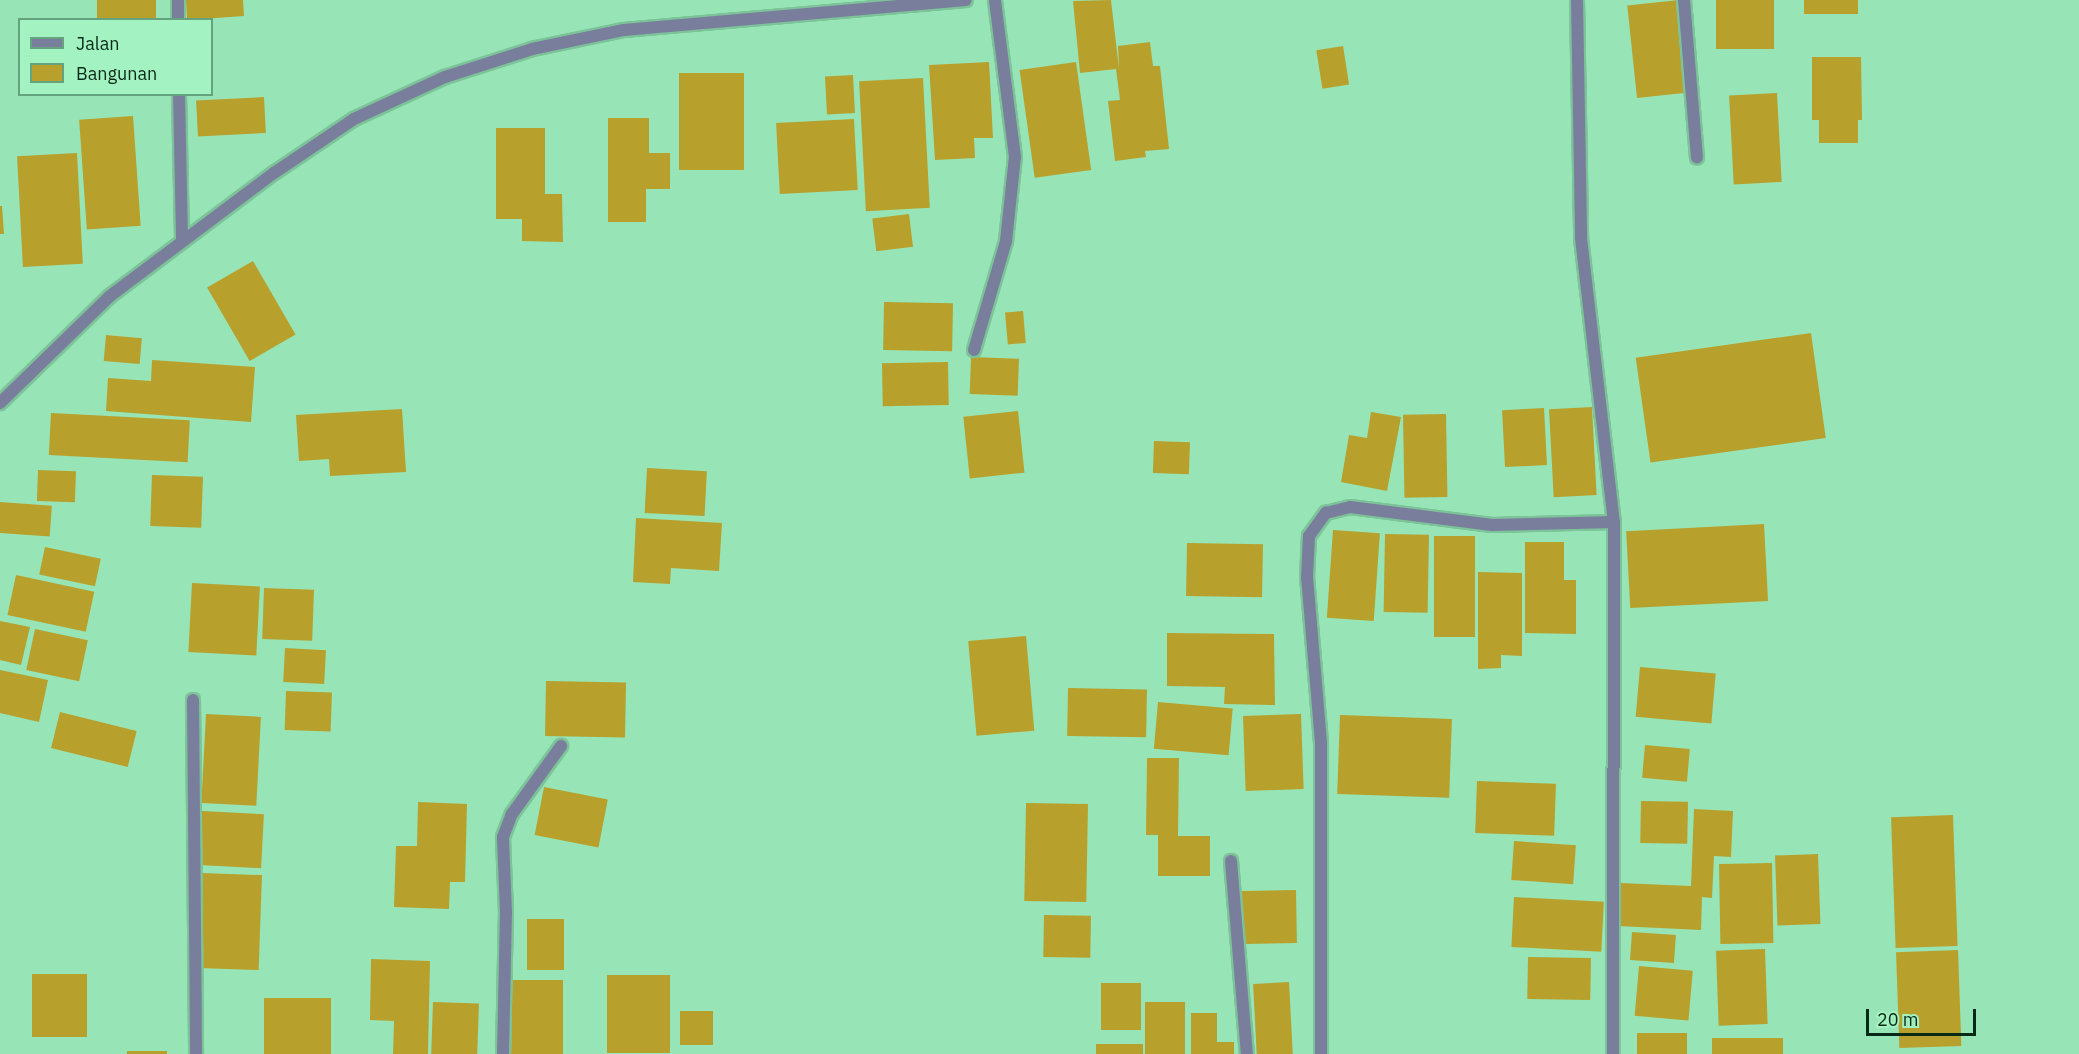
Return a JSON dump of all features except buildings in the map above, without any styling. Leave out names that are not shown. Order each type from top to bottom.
[{"type":"street","points":[[177,0],[178,18]]},
{"type":"street","points":[[0,403],[110,297],[182,240],[354,119],[445,77],[532,49],[624,30],[966,0]]},
{"type":"street","points":[[974,350],[1006,241],[1015,157],[995,0]]},
{"type":"street","points":[[1577,0],[1581,238],[1614,522],[1613,1054]]},
{"type":"street","points":[[1684,0],[1696,157]]},
{"type":"street","points":[[179,96],[182,240]]},
{"type":"street","points":[[1321,1054],[1321,743],[1307,578],[1309,536],[1326,513],[1350,507],[1492,525],[1614,522]]},
{"type":"street","points":[[193,700],[196,1054]]},
{"type":"street","points":[[503,1054],[506,913],[503,837],[512,814],[561,746]]},
{"type":"street","points":[[1231,861],[1248,1054]]}]
